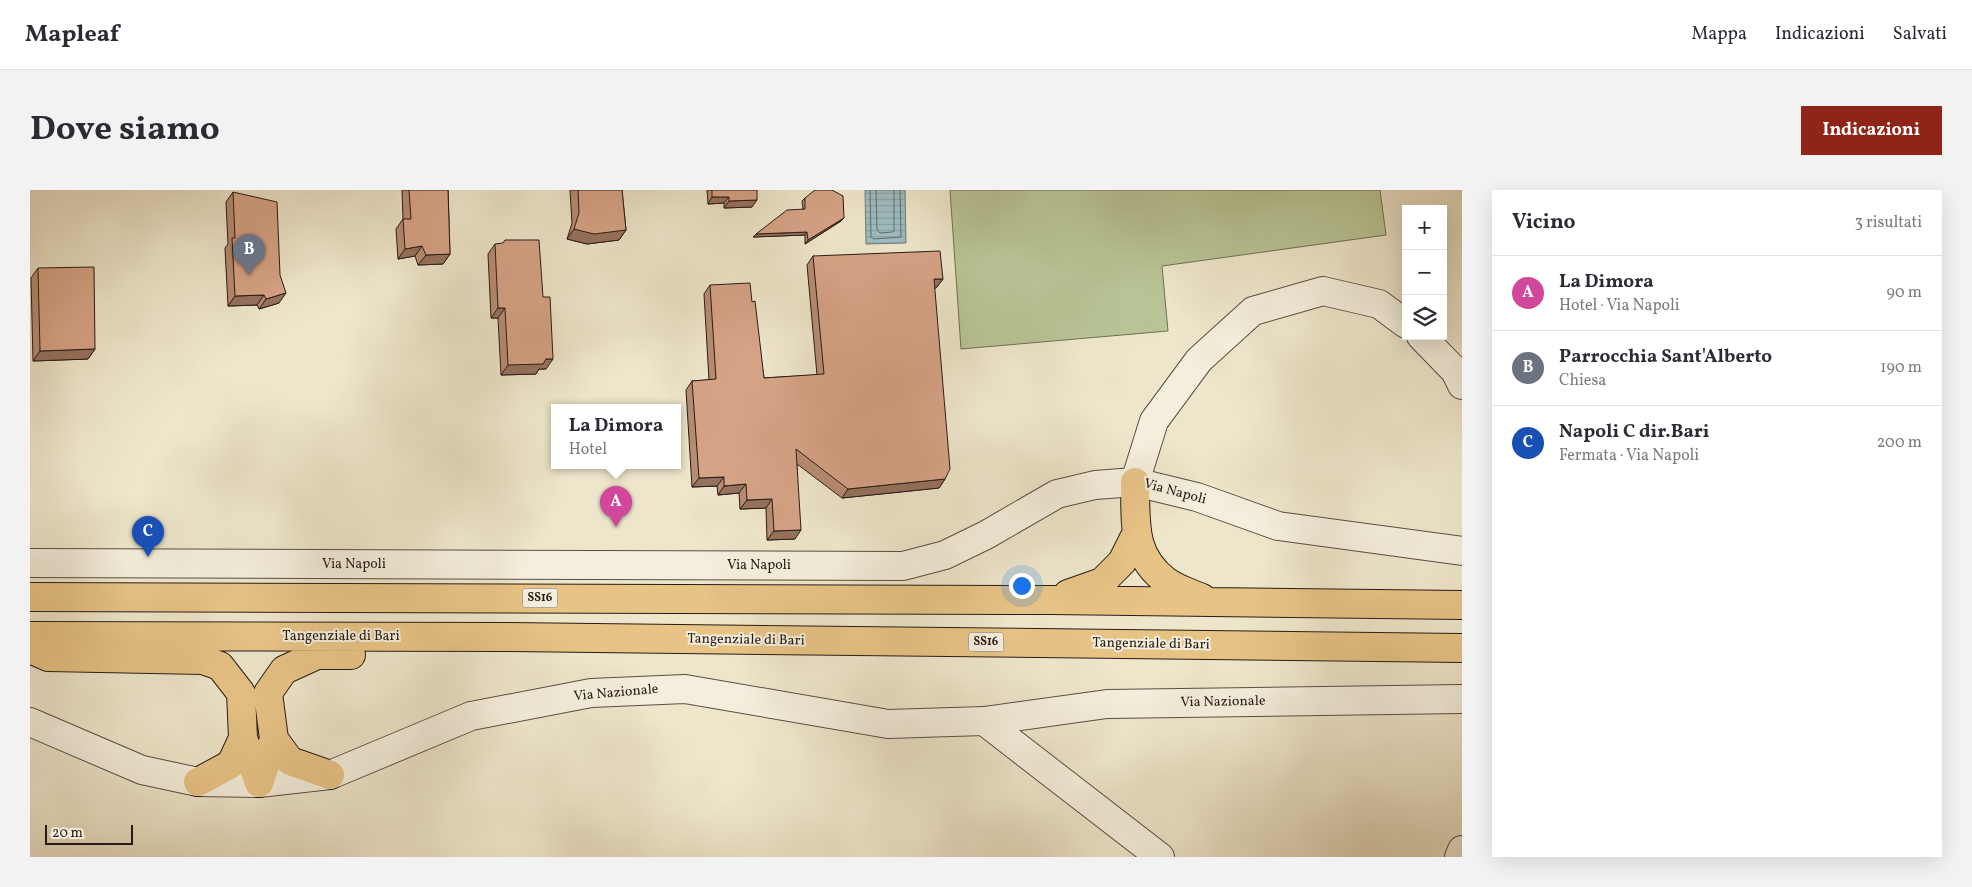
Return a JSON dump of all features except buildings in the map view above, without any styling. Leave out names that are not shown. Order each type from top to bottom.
[{"type":"highway","points":[[1136,482],[1136,534],[1146,561],[1167,582],[1210,602]]},
{"type":"highway","points":[[1050,600],[1102,582],[1122,562],[1136,534]]},
{"type":"highway","name":"SS16","points":[[30,597],[1050,600],[1462,605]]},
{"type":"highway","name":"Tangenziale di Bari","points":[[30,636],[510,637],[1462,648]]},
{"type":"highway","points":[[259,782],[274,738],[268,693],[284,670],[317,654],[437,655],[510,637]]},
{"type":"highway","points":[[30,649],[48,657],[203,660],[220,666],[240,693],[243,738],[259,782]]},
{"type":"highway","points":[[198,782],[230,764],[243,738]]},
{"type":"highway","points":[[274,738],[290,761],[330,774]]},
{"type":"street","points":[[1136,482],[1154,421],[1199,360],[1253,312],[1323,291],[1379,304],[1402,321]]},
{"type":"street","points":[[1424,340],[1456,371],[1462,385]]},
{"type":"street","name":"Via Napoli","points":[[30,563],[902,566],[945,555],[986,535],[1058,494],[1095,484],[1136,482],[1197,497],[1278,526],[1462,551]]},
{"type":"street","name":"Via Nazionale","points":[[198,782],[259,782],[330,774],[471,716],[590,693],[685,689],[888,724],[984,721],[1107,704],[1462,698]]},
{"type":"street","points":[[984,721],[1160,857]]},
{"type":"street","points":[[30,722],[142,770],[198,782]]},
{"type":"street","points":[[1459,857],[1462,850]]},
{"type":"green space","points":[[950,190],[1380,190],[1386,235],[1162,266],[1168,331],[961,349]]},
{"type":"water","points":[[865,190],[905,190],[906,243],[866,244]]},
{"type":"place","name":"Parrocchia Sant'Alberto","points":[[249,275]]},
{"type":"place","name":"La Dimora","points":[[616,527]]},
{"type":"place","name":"Napoli C dir.Bari","points":[[148,557]]}]
